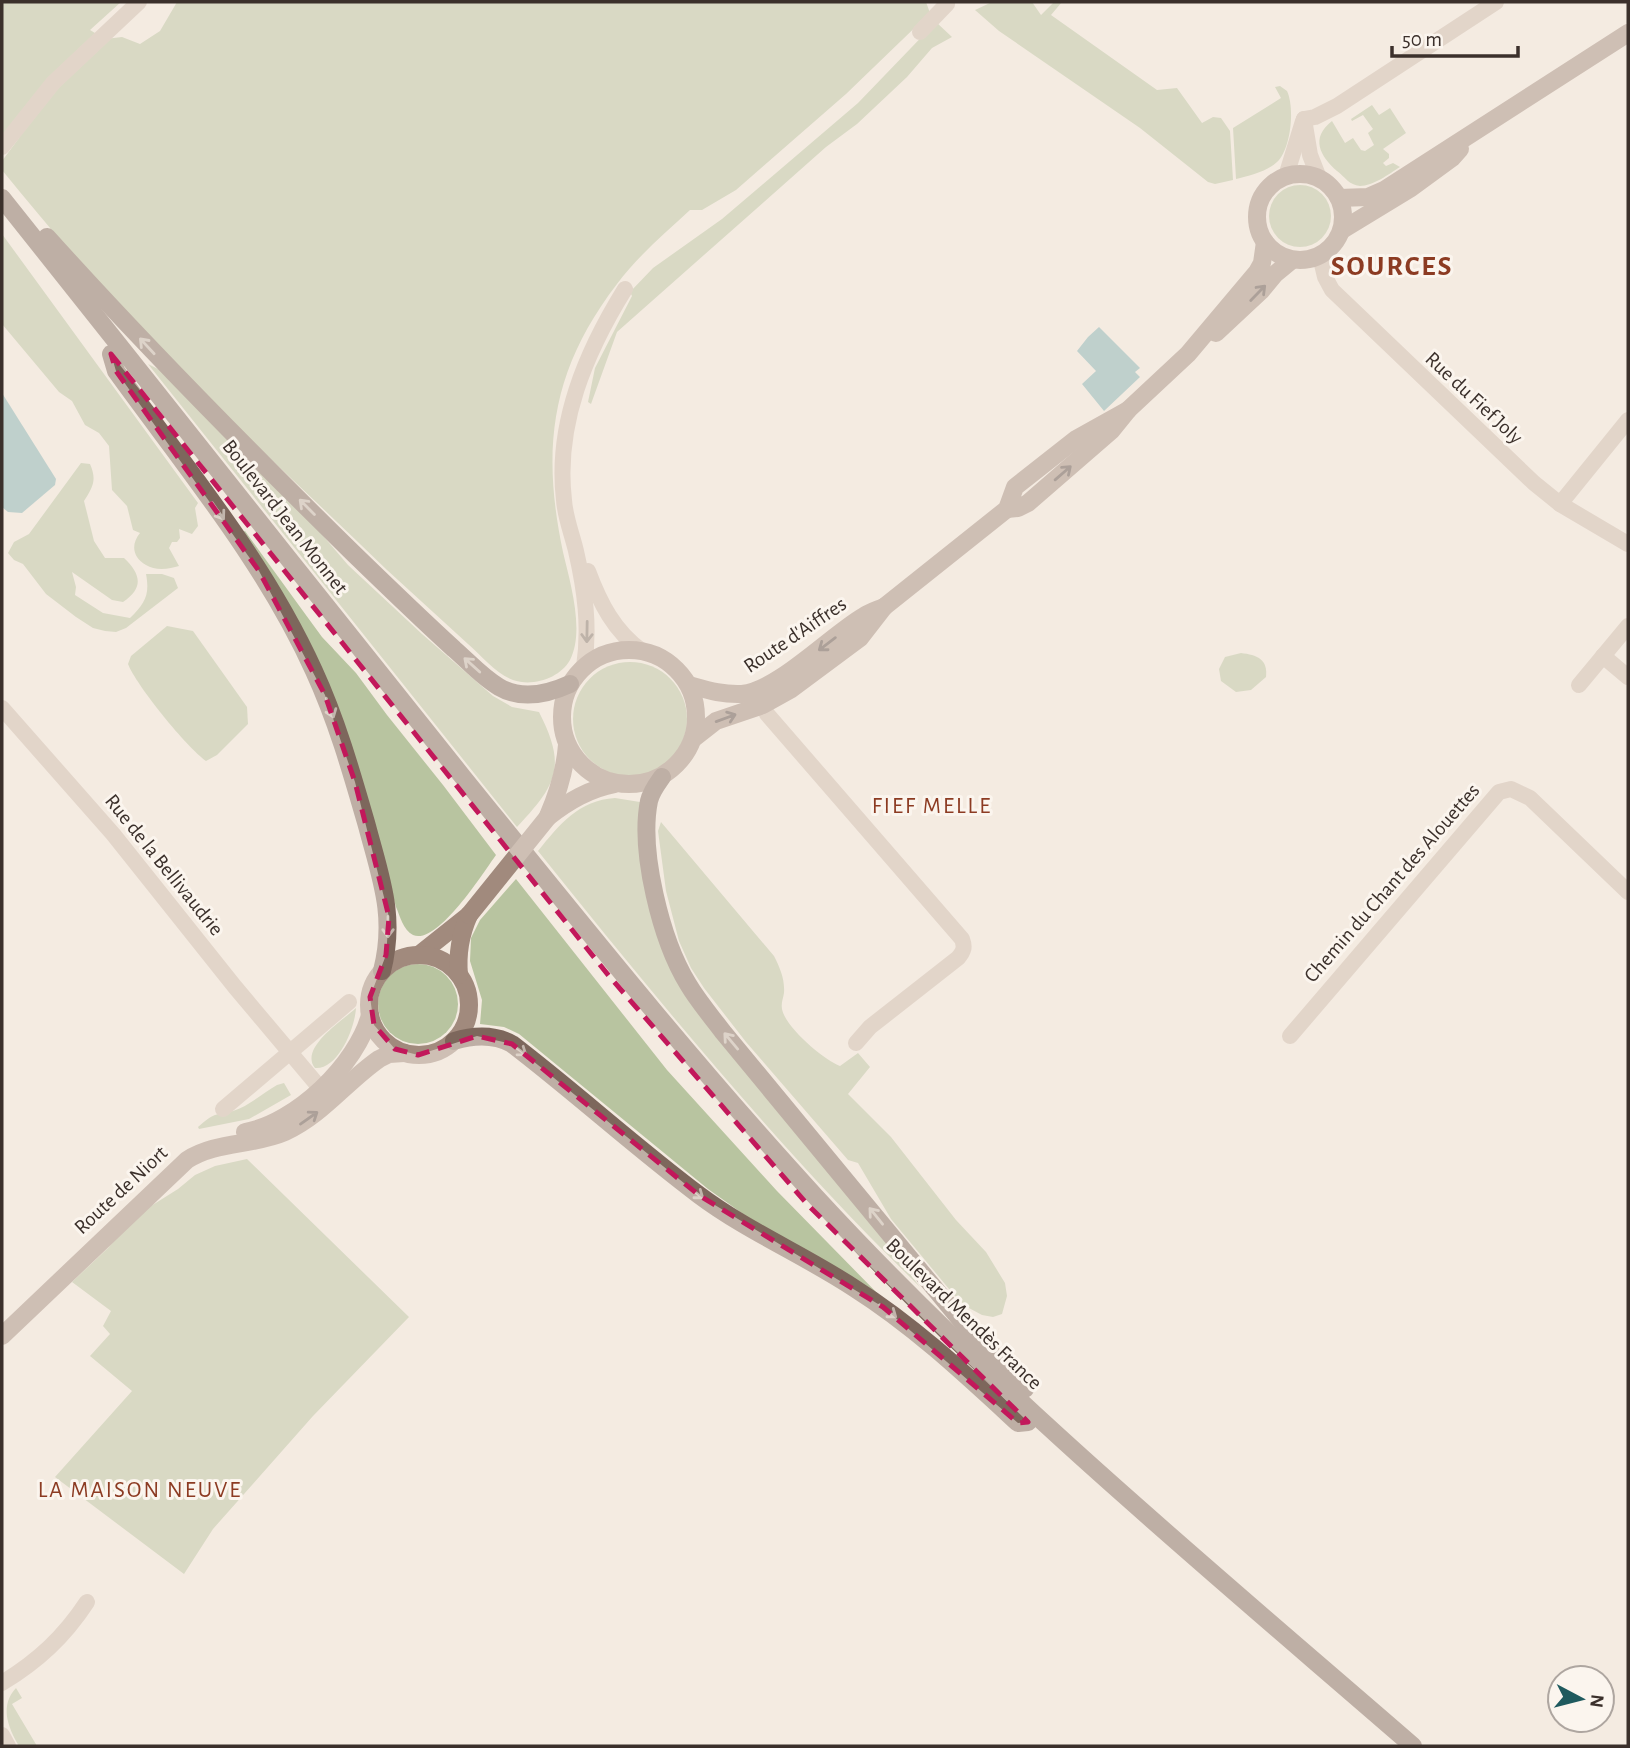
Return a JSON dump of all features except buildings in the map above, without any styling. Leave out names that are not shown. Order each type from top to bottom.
[{"type":"main road","points":[[1339,198],[1376,194],[1628,33]]},
{"type":"main road","points":[[1342,230],[1343,208],[1339,198],[1327,183],[1308,174],[1286,176],[1267,190],[1258,208],[1258,228],[1265,242],[1282,256],[1303,260],[1320,256],[1330,248],[1342,230],[1431,174],[1452,158],[1474,133]]},
{"type":"main road","points":[[3,205],[25,212],[162,360],[288,489],[418,617],[487,678],[500,688],[530,695],[570,684]]},
{"type":"main road","name":"Boulevard Jean Monnet","points":[[3,205],[111,354],[530,868]]},
{"type":"main road","name":"Boulevard Jean Monnet","points":[[3,205],[530,868]]},
{"type":"main road","name":"Route d'Aiffres","points":[[1188,354],[1257,272],[1262,263],[1265,242]]},
{"type":"main road","name":"Route d'Aiffres","points":[[689,685],[729,694],[755,691],[825,647],[864,616],[884,607],[1007,509],[1015,487],[1076,439],[1128,410],[1188,354],[1227,323],[1292,260]]},
{"type":"main road","points":[[111,354],[116,371],[204,490],[284,612],[319,682],[347,758],[385,893],[389,928],[382,971],[370,996],[370,1015],[366,1031],[326,1094]]},
{"type":"main road","name":"Route d'Aiffres","points":[[693,739],[716,721],[763,705],[790,690],[860,639],[884,607]]},
{"type":"main road","points":[[548,817],[566,761],[567,745],[562,716],[570,684],[584,667],[611,652],[642,651],[670,664],[689,685],[697,713],[693,739],[681,761],[662,777],[650,799],[648,819],[651,874],[662,924],[687,983],[723,1032],[964,1324],[1068,1431],[1080,1456]]},
{"type":"main road","points":[[567,745],[588,771],[615,783]]},
{"type":"main road","points":[[382,971],[399,959],[420,954],[469,915],[548,817],[581,794],[615,783],[639,784],[662,777]]},
{"type":"main road","name":"Boulevard Mendès France","points":[[530,868],[609,976],[808,1205],[938,1337],[1028,1422],[1397,1746]]},
{"type":"main road","name":"Boulevard Mendès France","points":[[530,868],[728,1100],[816,1197],[951,1335],[1080,1456],[1413,1746]]},
{"type":"main road","points":[[460,975],[458,958],[463,929],[469,915]]},
{"type":"main road","points":[[420,954],[442,960],[460,975],[466,985],[469,1009],[461,1032],[454,1041]]},
{"type":"main road","points":[[370,1015],[379,1035],[404,1053]]},
{"type":"main road","points":[[326,1094],[389,1054],[431,1054],[454,1041],[477,1036],[512,1044],[701,1196],[874,1301],[935,1347],[1018,1423],[1028,1422]]},
{"type":"main road","name":"Route de Niort","points":[[2,1323],[186,1149],[213,1137],[269,1125],[326,1094]]},
{"type":"main road","name":"Route de Niort","points":[[2,1336],[187,1160],[205,1150],[275,1136],[298,1125],[326,1094]]},
{"type":"street","points":[[2,146],[54,83],[139,2]]},
{"type":"street","points":[[920,32],[946,2]]},
{"type":"street","points":[[1304,119],[1315,117],[1337,106],[1496,2]]},
{"type":"street","points":[[1286,176],[1304,119]]},
{"type":"street","points":[[1304,119],[1310,155],[1319,178]]},
{"type":"street","name":"Rue du Fief Joly","points":[[1320,256],[1325,277],[1332,290],[1451,406],[1534,483],[1560,503],[1628,544]]},
{"type":"street","points":[[584,667],[588,637],[587,617],[576,549],[564,500],[563,454],[566,432],[589,356],[625,289]]},
{"type":"street","points":[[1560,503],[1628,420]]},
{"type":"street","points":[[576,549],[608,614],[624,636],[642,651]]},
{"type":"street","points":[[1578,685],[1628,626]]},
{"type":"street","points":[[1603,656],[1628,677]]},
{"type":"street","points":[[763,705],[776,724],[962,939],[964,945],[964,951],[958,958],[870,1027],[856,1043]]},
{"type":"street","name":"Rue de la Bellivaudrie","points":[[2,708],[113,834],[235,987],[326,1094]]},
{"type":"street","name":"Chemin du Chant des Alouettes","points":[[1290,1036],[1499,792],[1511,789],[1522,792],[1628,892]]},
{"type":"street","points":[[223,1109],[349,1002]]},
{"type":"street","points":[[2,1683],[29,1666],[51,1647],[73,1623],[86,1602]]},
{"type":"street","points":[[2,1735],[8,1746]]},
{"type":"highlighted area","points":[[111,354],[609,976],[808,1205],[1028,1422],[1018,1423],[883,1307],[700,1196],[512,1044],[477,1036],[418,1055],[395,1049],[374,1025],[370,997],[386,955],[389,917],[355,782],[325,695],[259,571],[116,371]]},
{"type":"green space","points":[[2,2],[121,2],[90,30],[105,39],[122,37],[140,44],[160,31],[177,2],[926,2],[930,13],[846,94],[736,190],[702,210],[690,210],[633,264],[595,316],[565,379],[553,444],[556,514],[575,606],[574,648],[570,660],[560,672],[545,679],[521,682],[501,674],[489,664],[212,402],[115,302],[2,170],[2,161],[19,138],[2,134]]},
{"type":"green space","points":[[992,2],[1032,2],[1041,15],[1054,2],[1062,2],[1051,15],[1157,90],[1177,88],[1202,123],[1213,117],[1221,118],[1230,131],[1233,180],[1215,184],[1208,182],[1140,128],[999,31],[975,10]]},
{"type":"green space","points":[[936,22],[952,37],[932,48],[907,77],[857,124],[826,147],[617,332],[591,404],[588,402],[595,368],[632,296],[630,292],[653,268],[722,219],[858,103]]},
{"type":"green space","points":[[1280,86],[1287,91],[1291,107],[1286,148],[1277,162],[1269,168],[1236,179],[1233,128],[1281,98],[1275,87]]},
{"type":"green space","points":[[1372,105],[1379,115],[1390,108],[1406,133],[1383,149],[1389,154],[1389,158],[1383,163],[1386,166],[1393,163],[1400,167],[1375,182],[1360,186],[1350,182],[1331,165],[1322,153],[1319,140],[1325,127],[1332,121],[1345,143],[1353,138],[1361,150],[1365,151],[1374,145],[1368,133],[1373,129],[1363,115],[1352,121],[1351,119]]},
{"type":"green space","points":[[1300,185],[1312,187],[1322,194],[1329,204],[1329,228],[1322,238],[1312,245],[1300,247],[1288,245],[1278,238],[1271,228],[1269,216],[1271,204],[1278,194],[1288,187]]},
{"type":"green space","points":[[2,234],[198,503],[195,508],[198,526],[192,534],[179,529],[180,538],[177,542],[172,542],[169,548],[179,566],[154,568],[138,558],[134,546],[140,533],[133,530],[127,506],[112,490],[109,446],[99,433],[85,425],[72,401],[59,392],[2,324]]},
{"type":"green space","points":[[148,364],[164,372],[313,524],[348,565],[422,634],[493,696],[512,707],[539,712],[553,747],[554,774],[541,799],[517,827]]},
{"type":"green space","points":[[81,463],[90,464],[94,479],[84,501],[94,541],[105,558],[124,558],[134,570],[138,581],[130,597],[123,602],[112,600],[72,572],[75,595],[103,613],[130,618],[145,598],[146,574],[162,574],[174,578],[178,588],[126,628],[116,632],[93,628],[76,617],[46,594],[23,564],[8,553],[14,542],[29,534]]},
{"type":"green space","points":[[245,531],[322,637],[356,673],[496,855],[459,906],[434,930],[423,935],[413,935],[402,922],[350,743],[241,533]]},
{"type":"green space","points":[[167,626],[193,631],[247,707],[248,724],[217,755],[206,761],[163,716],[128,664],[131,656]]},
{"type":"green space","points":[[1241,653],[1260,659],[1265,666],[1266,677],[1251,690],[1236,692],[1221,681],[1219,669],[1225,657]]},
{"type":"green space","points":[[630,662],[652,666],[670,679],[683,697],[687,719],[683,741],[670,759],[652,772],[630,776],[608,772],[590,759],[577,741],[573,719],[577,697],[590,679],[608,666]]},
{"type":"green space","points":[[615,798],[640,802],[662,947],[920,1287],[819,1183],[722,1075],[538,851],[562,823],[580,809],[591,803]]},
{"type":"green space","points":[[661,822],[774,956],[784,983],[782,1009],[790,1025],[815,1050],[833,1063],[840,1066],[858,1053],[870,1067],[848,1094],[891,1137],[956,1220],[986,1252],[1005,1283],[1007,1296],[1002,1314],[993,1317],[982,1315],[967,1307],[954,1295],[891,1219],[858,1163],[848,1160],[746,1042],[704,988],[679,941],[666,891],[658,831]]},
{"type":"green space","points":[[516,879],[667,1070],[777,1191],[880,1296],[746,1216],[708,1189],[519,1034],[504,1027],[480,1024],[482,1000],[470,961],[471,938],[480,920]]},
{"type":"green space","points":[[418,964],[433,967],[446,976],[455,989],[458,1004],[455,1019],[446,1032],[433,1041],[418,1044],[403,1041],[390,1032],[381,1019],[378,1004],[381,989],[390,976],[403,967]]},
{"type":"green space","points":[[356,1008],[349,1036],[338,1055],[323,1067],[315,1068],[312,1060],[317,1044]]},
{"type":"green space","points":[[284,1083],[291,1095],[249,1119],[199,1129],[198,1127],[211,1117],[239,1109]]},
{"type":"green space","points":[[247,1159],[409,1317],[313,1416],[213,1529],[184,1574],[55,1477],[132,1391],[90,1356],[110,1334],[103,1326],[111,1311],[72,1282],[108,1248],[135,1216],[195,1175],[215,1166]]},
{"type":"green space","points":[[16,1688],[22,1698],[12,1704],[37,1746],[19,1746],[11,1731],[7,1709],[8,1701]]},
{"type":"water","points":[[1099,327],[1140,368],[1135,372],[1140,377],[1104,411],[1082,384],[1096,371],[1077,351]]},
{"type":"water","points":[[2,393],[56,479],[55,485],[22,513],[8,512],[2,507]]},
{"type":"district","name":"SOURCES","points":[[1392,267]]},
{"type":"district","name":"FIEF MELLE","points":[[932,806]]},
{"type":"district","name":"LA MAISON NEUVE","points":[[140,1490]]}]
